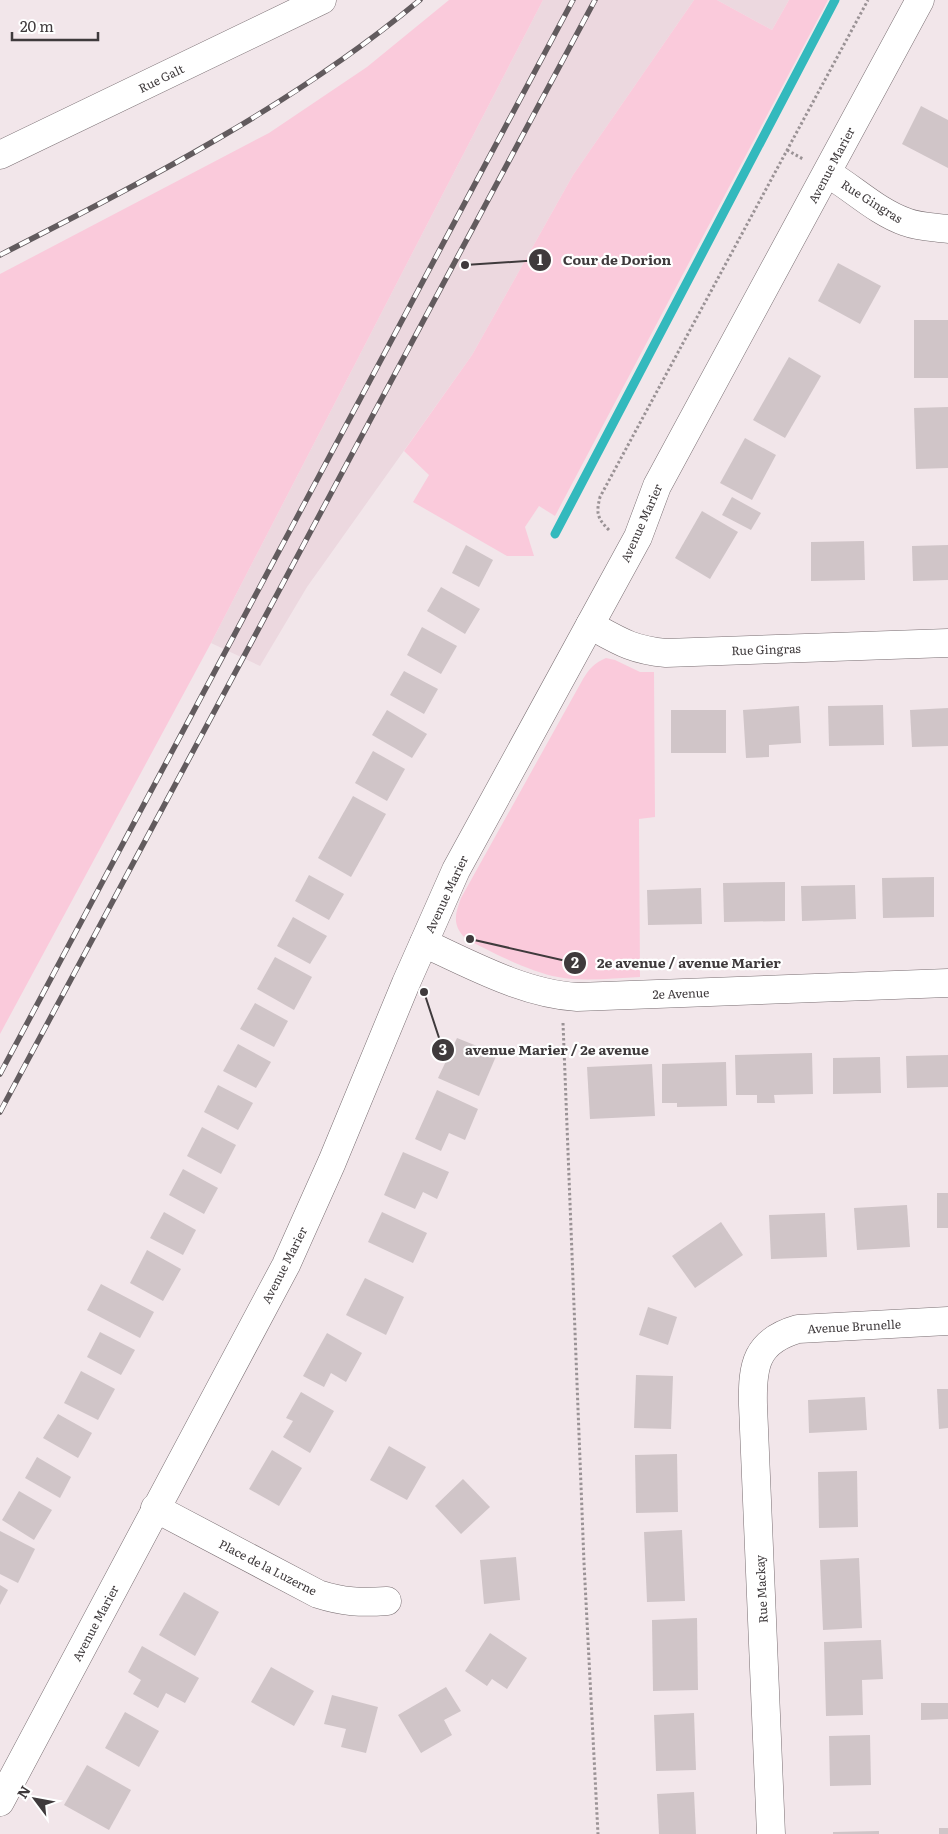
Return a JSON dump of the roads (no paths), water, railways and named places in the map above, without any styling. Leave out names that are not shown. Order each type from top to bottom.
[{"type":"street","name":"Rue Galt","points":[[0,155],[322,0]]},
{"type":"street","name":"Avenue Marier","points":[[0,1802],[299,1239],[456,870],[638,537],[657,486],[819,168],[920,0]]},
{"type":"street","name":"Rue Gingras","points":[[819,168],[885,211],[906,222],[948,229]]},
{"type":"street","name":"Rue Gingras","points":[[590,625],[620,642],[639,650],[666,653],[948,643]]},
{"type":"street","name":"2e Avenue","points":[[424,943],[520,985],[562,996],[948,984]]},
{"type":"street","name":"Avenue Brunelle","points":[[765,1347],[781,1335],[805,1328],[948,1321]]},
{"type":"street","name":"Rue Mackay","points":[[765,1347],[757,1360],[753,1377],[753,1396],[771,1834]]},
{"type":"street","name":"Place de la Luzerne","points":[[155,1508],[318,1594],[346,1601],[388,1601]]},
{"type":"waterway","points":[[555,534],[835,0]]},
{"type":"railway","points":[[0,255],[109,199],[270,107],[322,74],[420,0]]},
{"type":"railway","points":[[0,1074],[573,0]]},
{"type":"railway","points":[[0,1112],[595,0]]},
{"type":"place","name":"Cour de Dorion","points":[[465,265]]},
{"type":"place","name":"2e avenue / avenue Marier","points":[[470,939]]},
{"type":"place","name":"avenue Marier / 2e avenue","points":[[424,992]]}]
